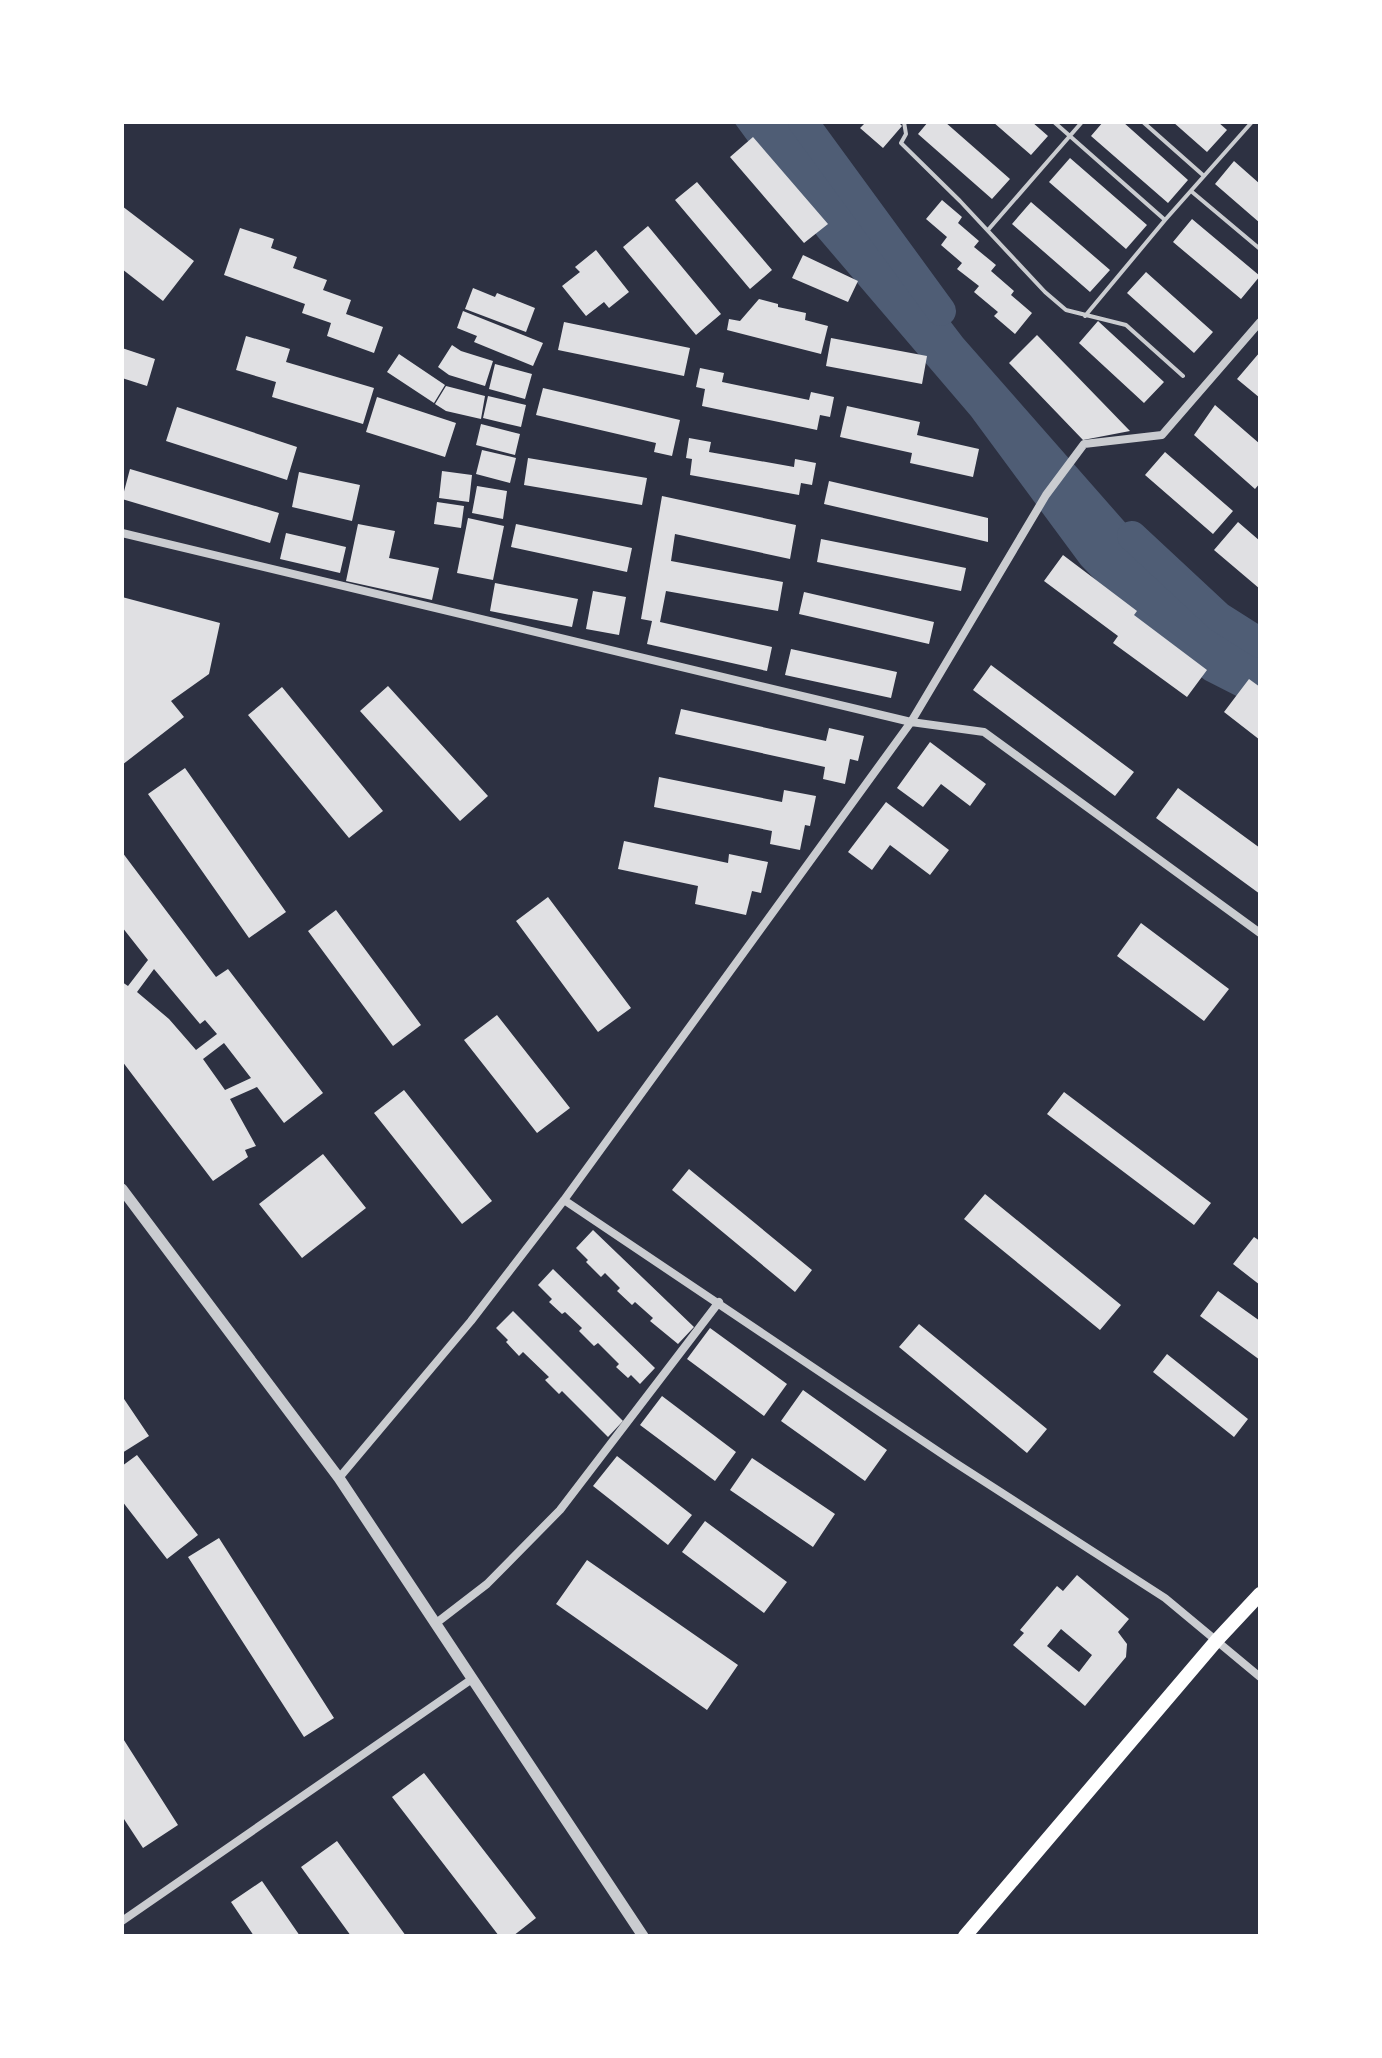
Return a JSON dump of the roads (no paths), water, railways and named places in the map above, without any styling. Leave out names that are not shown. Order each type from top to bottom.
[{"type":"street","points":[[339,1478],[471,1321],[564,1200],[911,722],[1046,495],[1084,444],[1162,435],[1260,322]]},
{"type":"street","points":[[122,533],[911,722],[984,732],[1260,933]]},
{"type":"street","points":[[122,1189],[339,1478],[643,1936]]},
{"type":"street","points":[[564,1200],[954,1462],[1165,1598],[1260,1677]]},
{"type":"street","points":[[435,1624],[487,1584],[560,1510],[719,1302]]},
{"type":"street","points":[[965,1936],[1217,1640],[1260,1594]]},
{"type":"street","points":[[122,1921],[472,1679]]},
{"type":"lane","points":[[910,122],[904,125],[906,134],[901,143],[1045,292],[1066,310],[1126,325],[1183,376]]},
{"type":"lane","points":[[1054,122],[1165,220]]},
{"type":"lane","points":[[988,230],[1082,122]]},
{"type":"lane","points":[[1143,122],[1204,176]]},
{"type":"lane","points":[[1085,316],[1252,122]]},
{"type":"lane","points":[[1191,191],[1260,249]]},
{"type":"water","points":[[734,122],[798,122],[963,338],[1195,602],[1234,636],[1260,649],[1260,708],[1205,680],[1159,645],[1081,565],[971,416],[818,237]]},
{"type":"waterway","points":[[803,122],[941,311]]},
{"type":"waterway","points":[[1132,536],[1219,617],[1260,643]]}]
